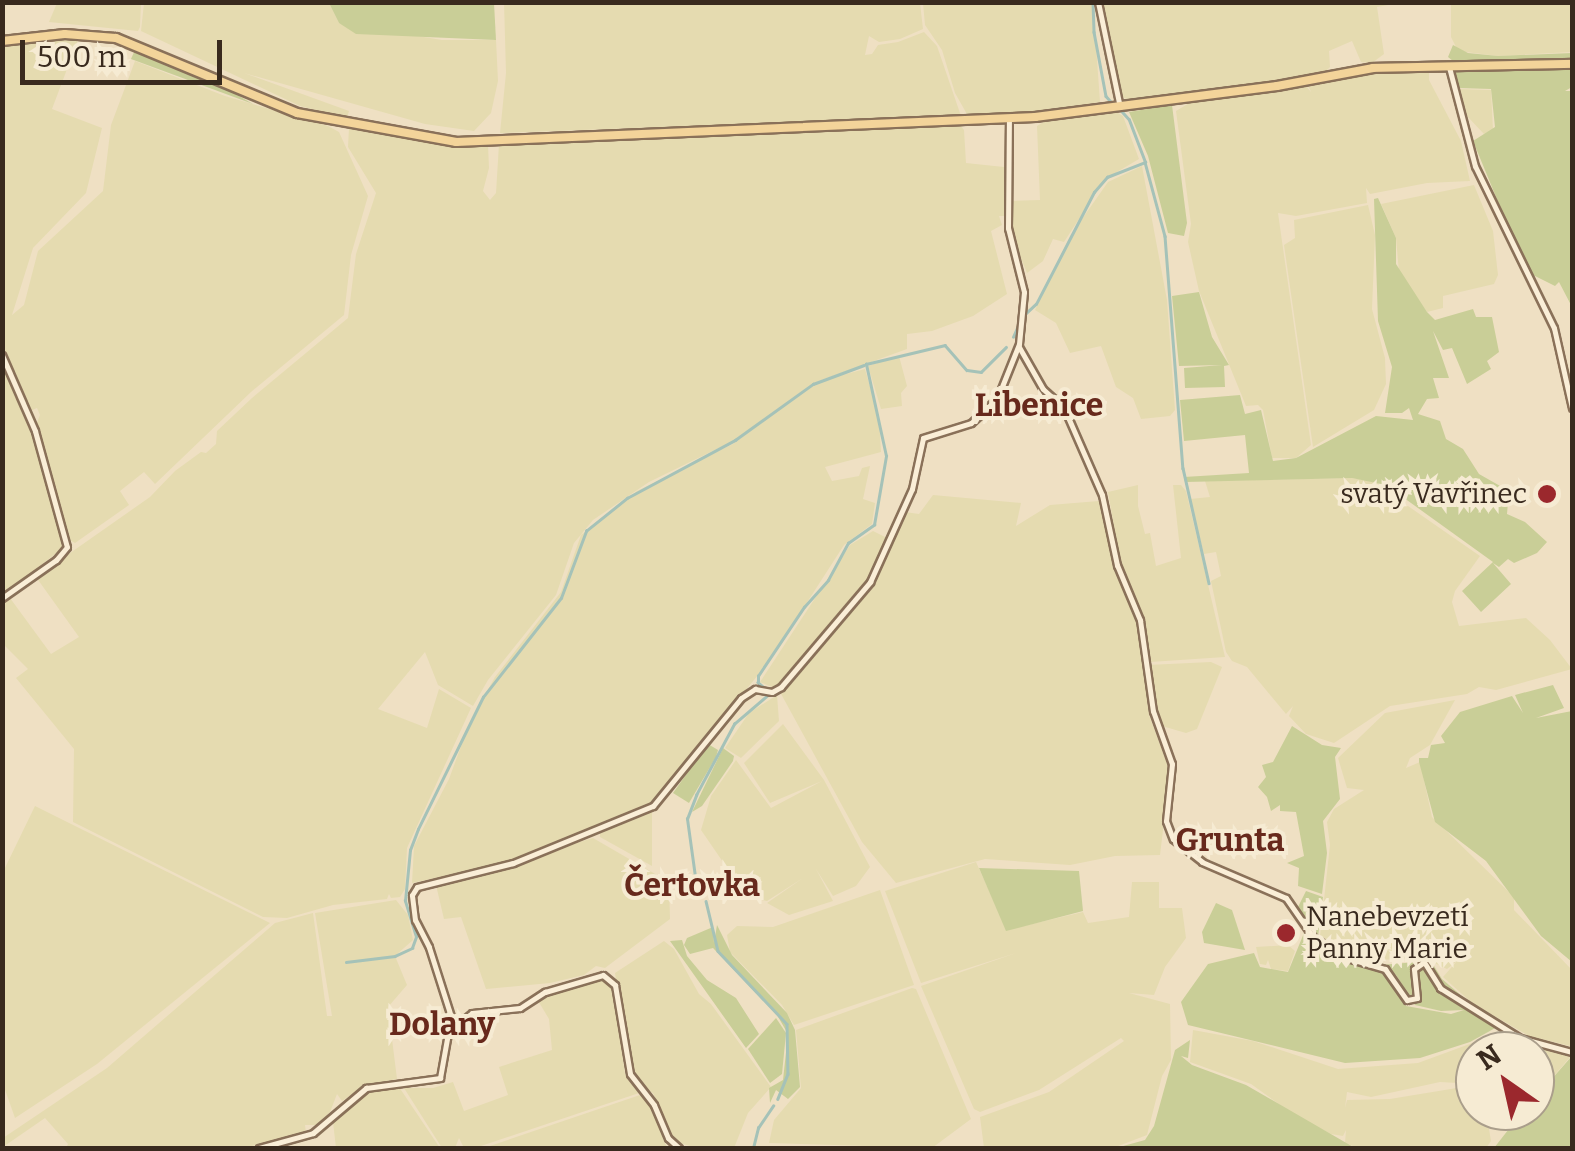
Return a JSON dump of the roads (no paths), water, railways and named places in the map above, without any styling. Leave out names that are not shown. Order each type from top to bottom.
[{"type":"main road","points":[[2,41],[74,34],[116,38],[297,114],[456,142],[1009,118],[1100,110],[1373,68],[1572,64]]},
{"type":"street","points":[[1098,2],[1120,107]]},
{"type":"street","points":[[1449,64],[1475,166],[1545,307],[1558,341],[1572,408]]},
{"type":"street","points":[[1118,96],[1125,103],[1142,104]]},
{"type":"street","points":[[1100,110],[1115,104],[1118,96]]},
{"type":"street","points":[[454,1026],[429,947],[415,920],[412,895],[417,887],[513,863],[648,809],[741,698],[755,689],[771,692],[786,684],[874,578],[912,489],[922,457],[923,438],[971,422],[994,403],[1018,344],[1023,282],[1008,228],[1009,118]]},
{"type":"street","points":[[1018,344],[1043,388],[1064,408],[1102,496],[1117,565],[1140,620],[1153,710],[1172,764],[1166,821],[1173,839],[1215,869],[1286,898],[1313,937],[1344,956],[1390,972],[1406,1000],[1415,1000],[1418,995],[1414,967],[1428,964],[1438,985],[1454,998],[1524,1040],[1572,1052]]},
{"type":"street","points":[[2,355],[35,431],[67,547],[63,555],[2,598]]},
{"type":"street","points":[[259,1148],[313,1133],[366,1088],[440,1078],[446,1036],[477,1010],[520,1008],[544,992],[610,976],[623,1016],[630,1074],[654,1105],[671,1143],[679,1148]]},
{"type":"waterway","points":[[1093,2],[1094,32],[1106,96],[1112,103]]},
{"type":"waterway","points":[[1024,315],[1036,304],[1094,192],[1107,177],[1145,162],[1129,120],[1121,111]]},
{"type":"waterway","points":[[1145,162],[1165,236],[1183,468],[1209,583]]},
{"type":"waterway","points":[[1013,337],[1020,321]]},
{"type":"waterway","points":[[697,891],[687,819],[696,795],[734,724],[770,693],[758,683],[758,676],[804,607],[828,580],[848,543],[874,525],[886,456],[866,364],[945,345],[967,370],[981,372],[1006,347]]},
{"type":"waterway","points":[[346,962],[395,956],[412,948],[416,937],[405,901],[410,850],[418,829],[483,697],[561,598],[586,531],[627,498],[735,440],[813,384],[864,365]]},
{"type":"waterway","points":[[706,901],[718,951],[787,1024],[788,1074],[778,1099]]},
{"type":"waterway","points":[[753,1148],[758,1128],[773,1106]]},
{"type":"place","name":"svatý Vavřinec","points":[[1547,494]]},
{"type":"place","name":"Nanebevzetí Panny Marie","points":[[1286,933]]},
{"type":"district","name":"Libenice","points":[[1039,405]]},
{"type":"district","name":"Grunta","points":[[1230,840]]},
{"type":"district","name":"Čertovka","points":[[692,885]]},
{"type":"district","name":"Dolany","points":[[442,1024]]}]
